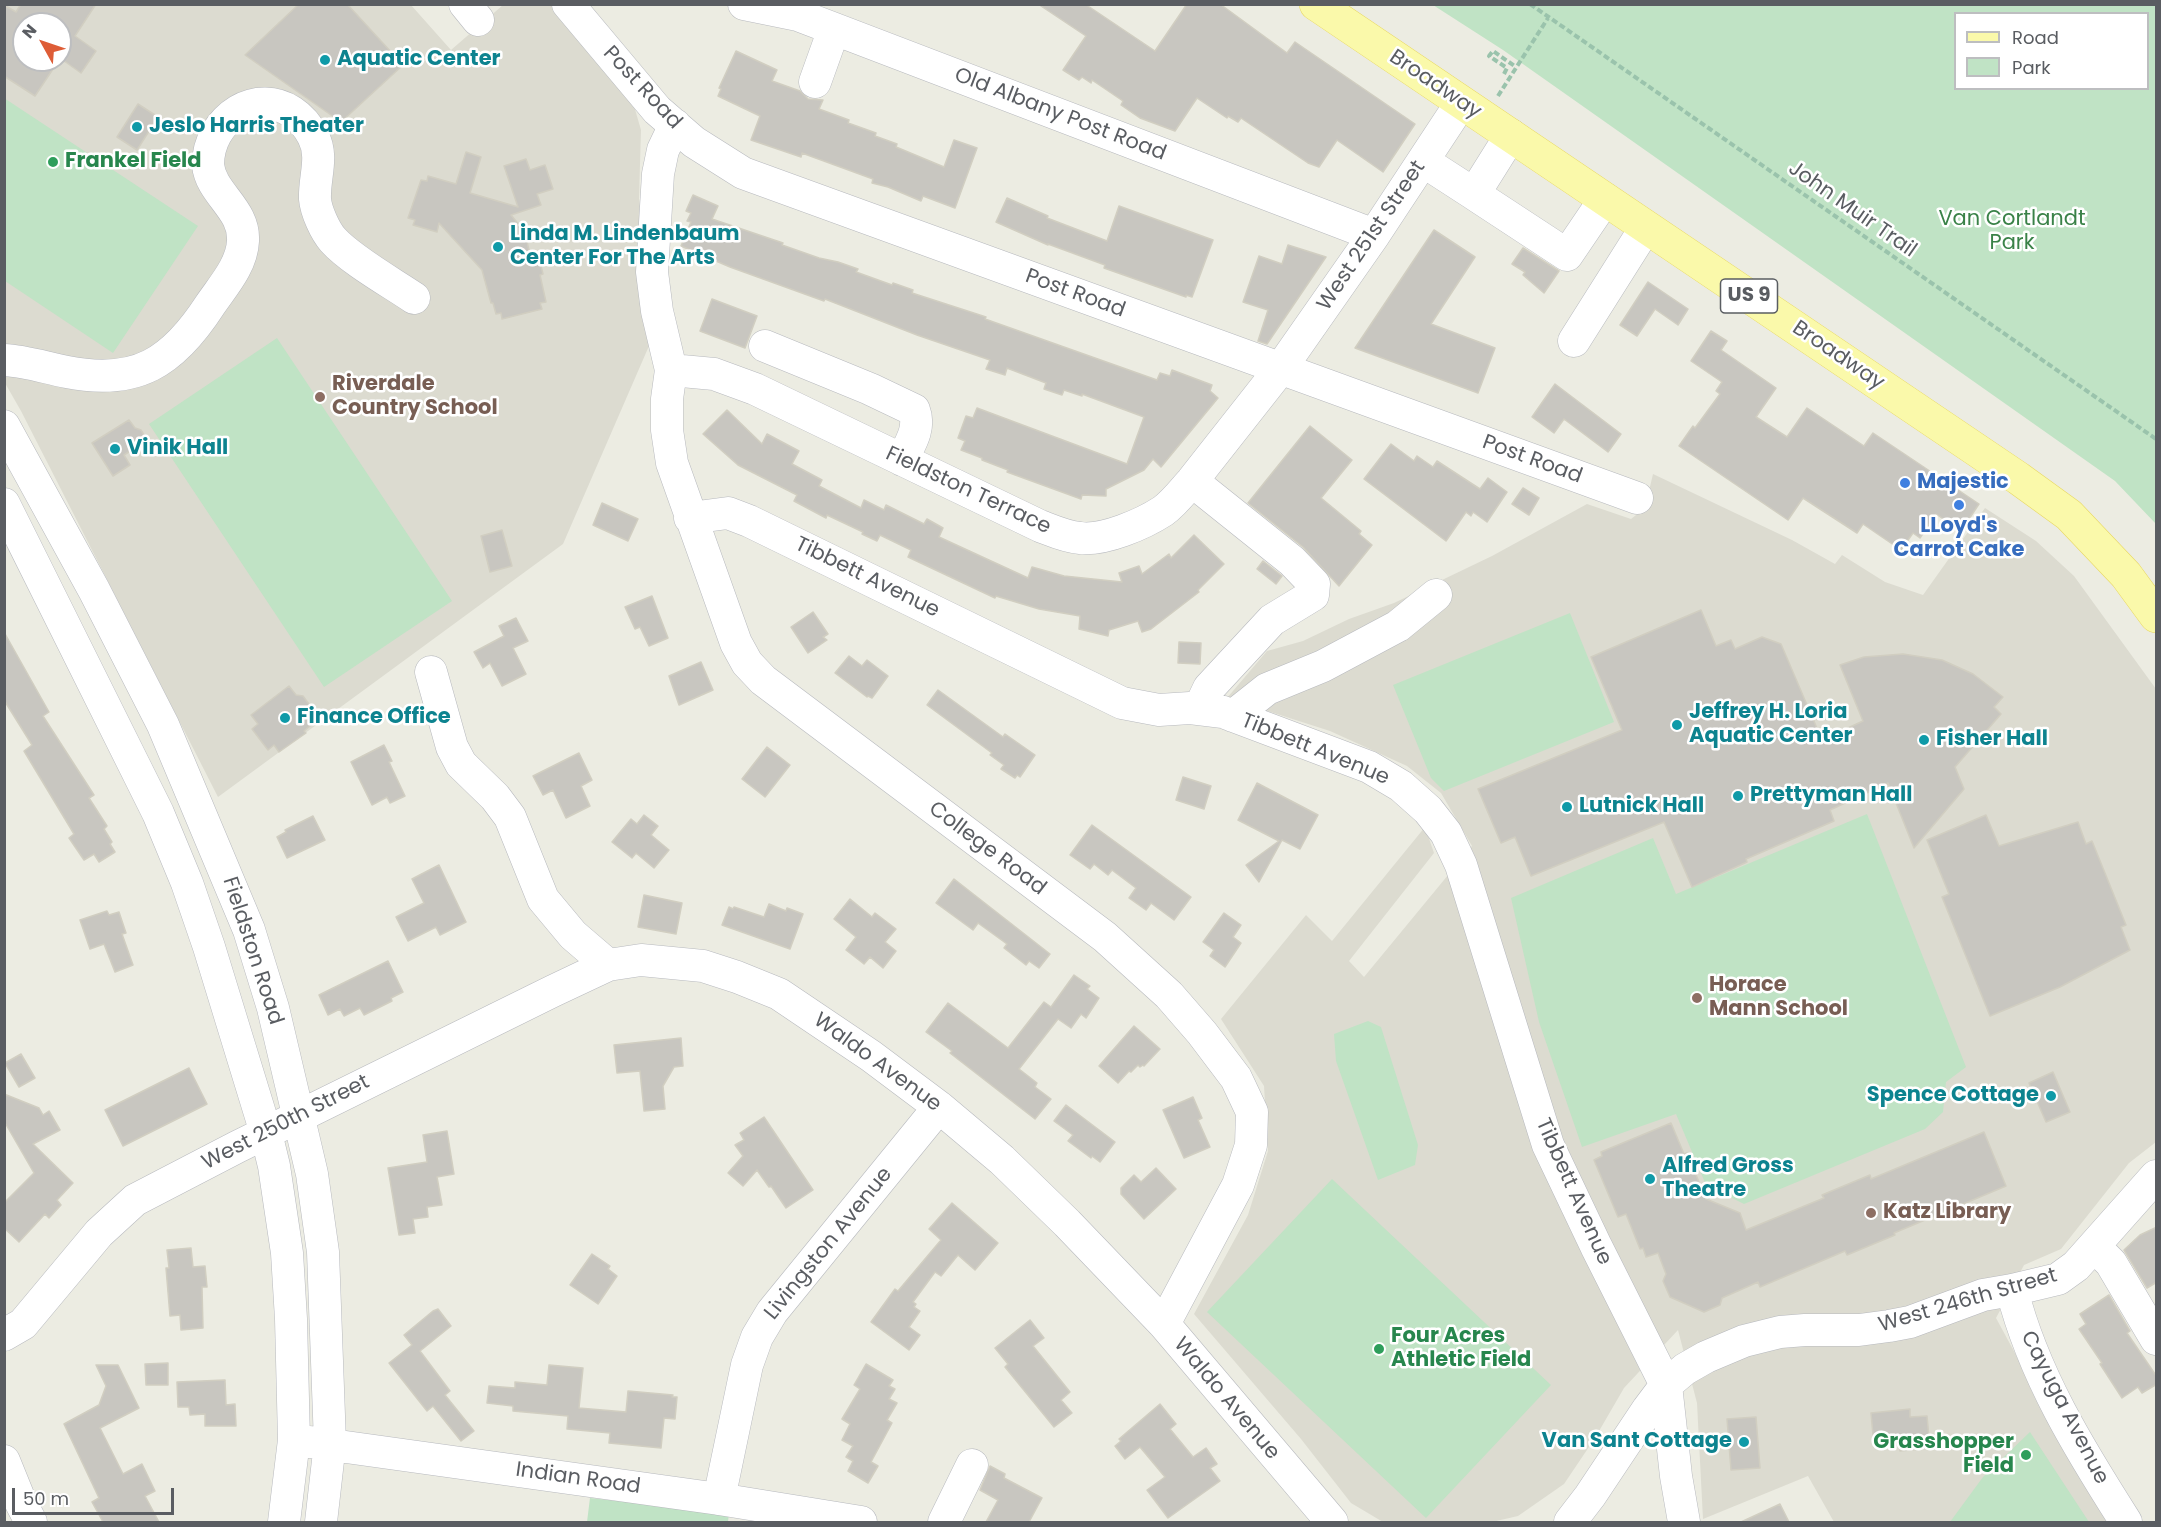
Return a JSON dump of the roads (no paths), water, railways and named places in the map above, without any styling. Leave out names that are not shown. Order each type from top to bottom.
[{"type":"main road","name":"Broadway","points":[[1316,4],[2018,478],[2069,515],[2126,575],[2157,616]]},
{"type":"street","name":"Post Road","points":[[568,4],[640,92],[694,142],[743,173],[1637,498]]},
{"type":"street","name":"Old Albany Post Road","points":[[744,4],[798,15],[1374,235]]},
{"type":"street","points":[[815,82],[834,29]]},
{"type":"street","points":[[4,360],[87,376],[112,376],[155,363],[179,347],[194,330],[239,261],[243,240],[239,217],[214,184],[208,164],[212,142],[222,124],[237,111],[252,104],[266,103],[283,107],[304,123],[318,147],[315,200],[323,223],[333,240],[414,298]]},
{"type":"street","name":"West 251st Street","points":[[1281,368],[1374,235],[1461,103]]},
{"type":"street","points":[[671,370],[657,311],[652,272],[658,174],[663,150],[675,125]]},
{"type":"street","points":[[1474,194],[1511,135]]},
{"type":"street","points":[[1423,160],[1567,255],[1605,198]]},
{"type":"street","points":[[1574,341],[1646,226]]},
{"type":"street","points":[[765,346],[870,389],[914,410],[918,420],[914,436],[903,460]]},
{"type":"street","name":"Fieldston Terrace","points":[[671,370],[714,374],[755,389],[1040,526],[1082,538],[1119,531],[1143,522],[1164,510],[1192,481],[1281,368]]},
{"type":"street","name":"College Road","points":[[671,370],[667,399],[667,430],[672,463],[736,643],[747,663],[763,680],[1105,937],[1169,995],[1202,1033],[1236,1078],[1252,1112],[1251,1145],[1238,1185],[1164,1324]]},
{"type":"street","name":"Fieldston Road","points":[[4,426],[94,590],[163,725],[249,930],[273,1008],[312,1174],[323,1252],[330,1443],[321,1522]]},
{"type":"street","points":[[1192,481],[1292,561],[1314,584],[1313,595],[1272,620],[1243,650],[1209,688],[1199,710]]},
{"type":"street","name":"Fieldston Road","points":[[4,504],[158,813],[210,947],[266,1133],[274,1166],[286,1253],[294,1378],[294,1440],[284,1522]]},
{"type":"street","name":"Tibbett Avenue","points":[[690,518],[729,513],[1122,703],[1159,710],[1223,712],[1369,767],[1401,786],[1428,810],[1446,833],[1461,865],[1548,1145],[1666,1385],[1676,1476],[1684,1522]]},
{"type":"street","points":[[1233,716],[1267,689],[1323,666],[1398,626],[1436,595]]},
{"type":"street","points":[[431,672],[452,747],[461,765],[495,797],[510,817],[543,899],[573,934],[608,965]]},
{"type":"street","name":"Waldo Avenue","points":[[608,965],[641,960],[703,966],[779,994],[871,1056],[939,1107],[1010,1168],[1067,1223],[1164,1324],[1332,1522]]},
{"type":"street","name":"West 250th Street","points":[[4,1335],[23,1324],[99,1233],[135,1200],[553,990],[608,965]]},
{"type":"street","name":"Livingston Avenue","points":[[719,1499],[747,1365],[757,1336],[772,1312],[939,1107]]},
{"type":"street","name":"West 246th Street","points":[[1570,1522],[1666,1385],[1706,1357],[1744,1341],[1780,1332],[1859,1330],[1910,1322],[1983,1294],[2058,1279],[2076,1266],[2095,1247],[2157,1176]]},
{"type":"street","points":[[2095,1247],[2111,1263],[2157,1339]]},
{"type":"street","name":"Cayuga Avenue","points":[[2012,1290],[2020,1321],[2038,1366],[2093,1470],[2126,1522]]},
{"type":"street","name":"Indian Road","points":[[294,1440],[330,1443],[719,1499],[861,1522]]},
{"type":"street","points":[[4,1461],[31,1522]]},
{"type":"street","points":[[944,1522],[972,1465]]},
{"type":"place","name":"Aquatic Center","points":[[325,60]]},
{"type":"place","name":"Jeslo Harris Theater","points":[[137,127]]},
{"type":"place","name":"Frankel Field","points":[[53,162]]},
{"type":"place","name":"Linda M. Lindenbaum Center For The Arts","points":[[498,247]]},
{"type":"place","name":"Riverdale Country School","points":[[320,397]]},
{"type":"place","name":"Vinik Hall","points":[[115,449]]},
{"type":"place","name":"Majestic","points":[[1905,483]]},
{"type":"place","name":"LLoyd's Carrot Cake","points":[[1959,505]]},
{"type":"place","name":"Finance Office","points":[[285,718]]},
{"type":"place","name":"Jeffrey H. Loria Aquatic Center","points":[[1677,725]]},
{"type":"place","name":"Fisher Hall","points":[[1924,740]]},
{"type":"place","name":"Prettyman Hall","points":[[1738,796]]},
{"type":"place","name":"Lutnick Hall","points":[[1567,807]]},
{"type":"place","name":"Horace Mann School","points":[[1697,998]]},
{"type":"place","name":"Spence Cottage","points":[[2051,1096]]},
{"type":"place","name":"Alfred Gross Theatre","points":[[1650,1179]]},
{"type":"place","name":"Katz Library","points":[[1871,1213]]},
{"type":"place","name":"Four Acres Athletic Field","points":[[1379,1349]]},
{"type":"place","name":"Van Sant Cottage","points":[[1744,1442]]},
{"type":"place","name":"Grasshopper Field","points":[[2026,1455]]},
{"type":"park label","name":"Van Cortlandt Park","points":[[2012,232]]}]
